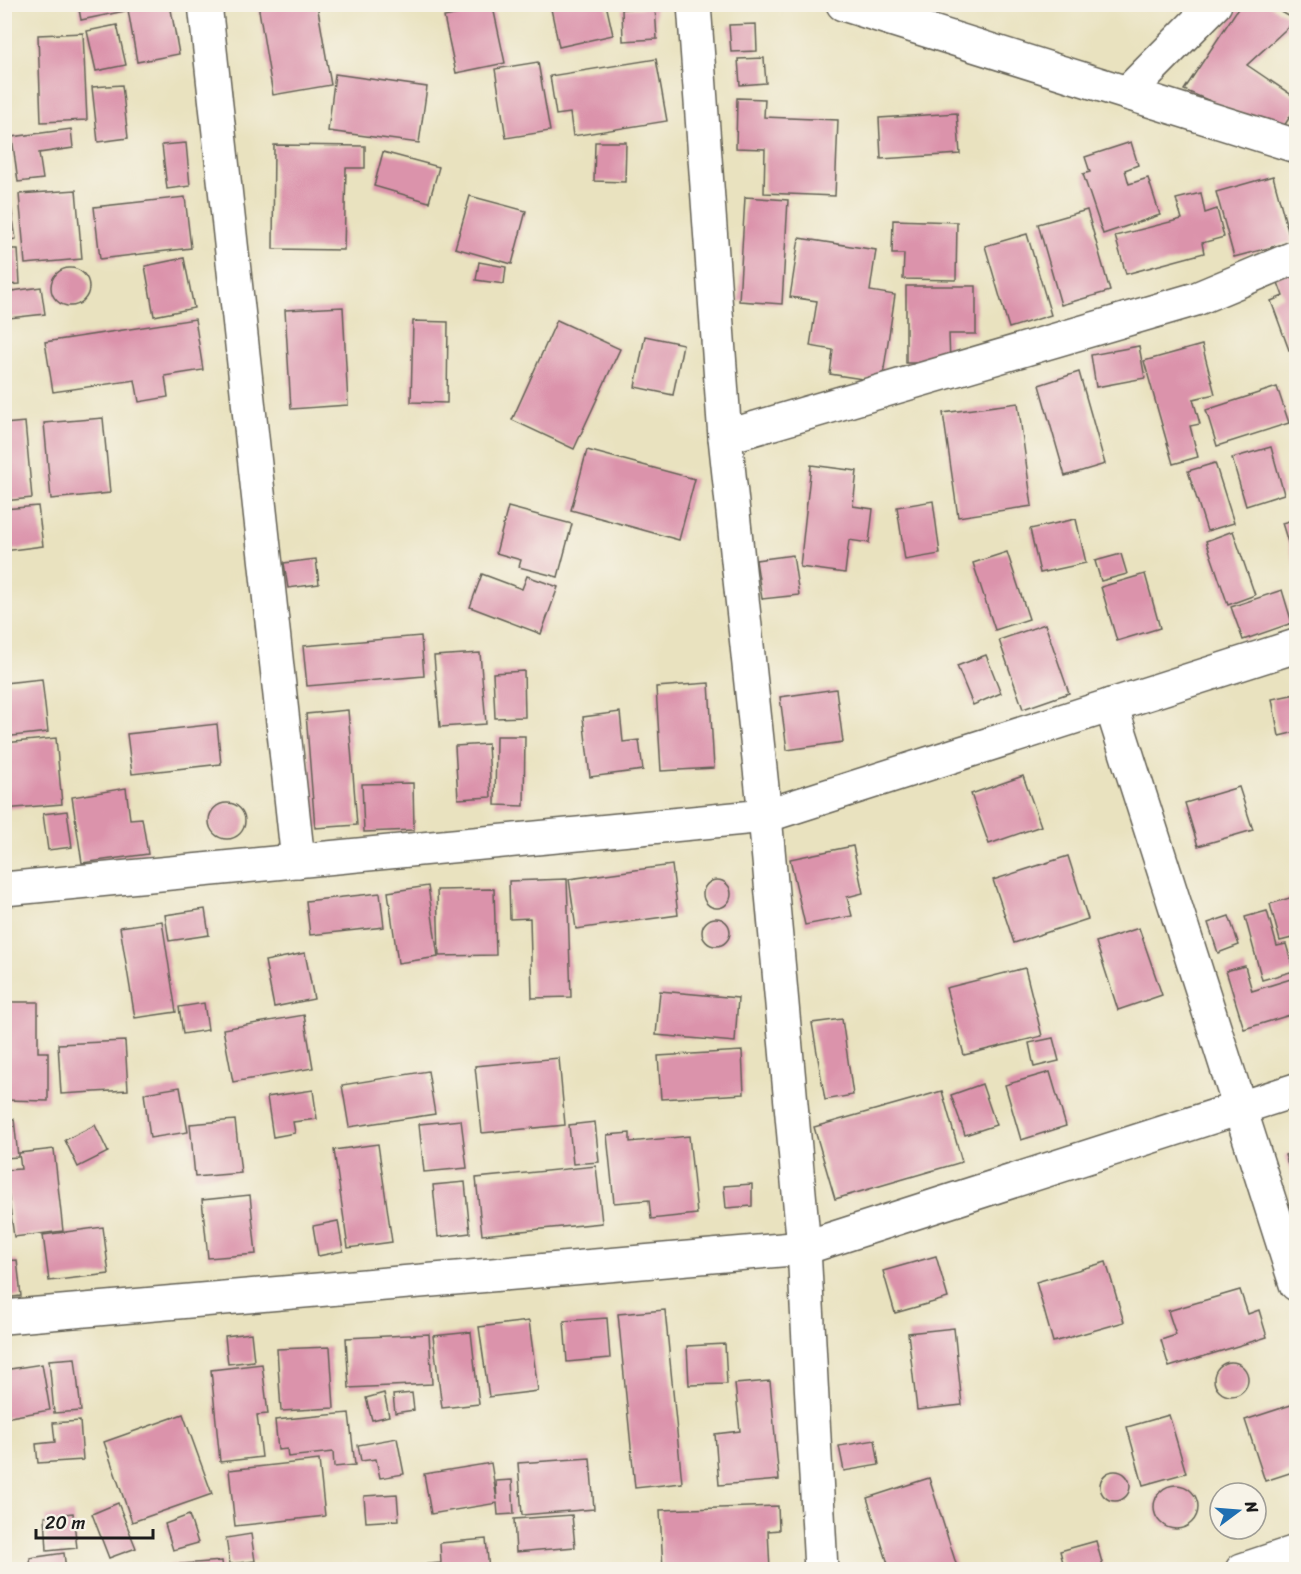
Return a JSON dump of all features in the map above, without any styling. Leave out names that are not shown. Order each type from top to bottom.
[{"type":"street","points":[[205,4],[298,861]]},
{"type":"street","points":[[694,4],[725,437],[765,816],[804,1248],[821,1569]]},
{"type":"street","points":[[843,4],[1296,146]]},
{"type":"street","points":[[1127,93],[1215,4]]},
{"type":"street","points":[[725,437],[1196,299],[1296,257]]},
{"type":"street","points":[[4,889],[765,816],[1296,646]]},
{"type":"street","points":[[1111,705],[1296,1284]]},
{"type":"street","points":[[4,1317],[804,1248],[1296,1090]]},
{"type":"street","points":[[1242,1569],[1296,1552]]},
{"type":"building","points":[[78,4],[123,4],[125,11],[81,20]]},
{"type":"building","points":[[127,4],[170,4],[179,54],[137,62]]},
{"type":"building","points":[[258,4],[317,4],[331,85],[273,95]]},
{"type":"building","points":[[550,4],[606,4],[613,35],[559,47]]},
{"type":"building","points":[[1241,4],[1267,4],[1296,20],[1247,65],[1296,98],[1296,107],[1281,131],[1184,90]]},
{"type":"building","points":[[493,7],[505,63],[456,73],[444,17]]},
{"type":"building","points":[[655,7],[657,39],[623,41],[622,9]]},
{"type":"building","points":[[756,24],[757,51],[731,52],[729,25]]},
{"type":"building","points":[[117,25],[126,65],[96,71],[87,31]]},
{"type":"building","points":[[83,33],[87,120],[41,122],[38,35]]},
{"type":"building","points":[[764,58],[766,83],[740,85],[738,59]]},
{"type":"building","points":[[656,59],[667,121],[573,136],[570,113],[556,115],[550,76]]},
{"type":"building","points":[[538,62],[550,131],[506,138],[495,69]]},
{"type":"building","points":[[335,74],[427,87],[419,143],[328,131]]},
{"type":"building","points":[[122,85],[128,138],[98,142],[92,87]]},
{"type":"building","points":[[737,98],[765,99],[764,117],[838,120],[835,196],[764,193],[765,149],[736,148]]},
{"type":"building","points":[[957,113],[960,154],[881,159],[879,118]]},
{"type":"building","points":[[71,129],[73,148],[39,153],[43,179],[18,182],[12,137]]},
{"type":"building","points":[[595,142],[626,142],[625,182],[594,181]]},
{"type":"building","points":[[1131,142],[1138,165],[1125,170],[1129,184],[1148,178],[1160,215],[1103,234],[1083,174],[1090,172],[1085,157]]},
{"type":"building","points":[[186,143],[190,186],[167,189],[162,145]]},
{"type":"building","points":[[274,145],[365,146],[365,168],[346,168],[344,250],[273,249]]},
{"type":"building","points":[[383,152],[439,167],[429,202],[374,186]]},
{"type":"building","points":[[4,161],[16,239],[4,241]]},
{"type":"building","points":[[1273,176],[1291,242],[1234,257],[1216,192]]},
{"type":"building","points":[[76,190],[82,259],[25,264],[19,194]]},
{"type":"building","points":[[1201,193],[1205,213],[1217,209],[1224,237],[1202,243],[1204,253],[1126,274],[1115,236],[1182,219],[1176,199]]},
{"type":"building","points":[[470,196],[526,211],[512,264],[455,248]]},
{"type":"building","points":[[185,197],[191,248],[100,259],[94,207]]},
{"type":"building","points":[[745,197],[788,200],[782,304],[739,301]]},
{"type":"building","points":[[1087,210],[1110,291],[1061,305],[1038,224]]},
{"type":"building","points":[[893,220],[957,222],[956,280],[903,279],[904,254],[892,254]]},
{"type":"building","points":[[1027,234],[1051,315],[1009,328],[985,246]]},
{"type":"building","points":[[799,238],[876,250],[870,291],[895,295],[882,382],[830,374],[833,350],[810,346],[817,301],[790,297]]},
{"type":"building","points":[[4,249],[18,249],[20,284],[4,285]]},
{"type":"building","points":[[184,258],[194,308],[154,316],[145,266]]},
{"type":"building","points":[[479,262],[506,267],[504,284],[476,280]]},
{"type":"building","points":[[70,268],[83,274],[89,287],[83,300],[70,306],[57,300],[51,287],[57,274]]},
{"type":"building","points":[[1296,269],[1296,348],[1289,350],[1271,301],[1283,296],[1276,277]]},
{"type":"building","points":[[906,286],[976,286],[976,334],[949,334],[950,363],[906,363]]},
{"type":"building","points":[[41,287],[45,314],[9,318],[5,292]]},
{"type":"building","points":[[343,307],[348,405],[291,409],[285,310]]},
{"type":"building","points":[[195,319],[203,370],[165,376],[168,397],[139,402],[135,380],[53,392],[45,342]]},
{"type":"building","points":[[557,320],[620,349],[574,449],[512,420]]},
{"type":"building","points":[[413,321],[448,322],[447,403],[411,402]]},
{"type":"building","points":[[645,336],[683,344],[673,395],[635,387]]},
{"type":"building","points":[[1202,345],[1215,394],[1193,399],[1200,424],[1190,426],[1198,457],[1173,464],[1144,361]]},
{"type":"building","points":[[1139,346],[1145,378],[1096,387],[1091,355]]},
{"type":"building","points":[[1079,372],[1105,464],[1065,476],[1039,385]]},
{"type":"building","points":[[1277,387],[1289,423],[1217,446],[1206,410]]},
{"type":"building","points":[[1018,403],[1032,506],[958,517],[943,413]]},
{"type":"building","points":[[103,418],[110,493],[51,499],[44,423]]},
{"type":"building","points":[[25,422],[32,498],[4,501],[4,424]]},
{"type":"building","points":[[1271,447],[1284,494],[1246,506],[1232,458]]},
{"type":"building","points":[[587,450],[695,479],[679,540],[571,510]]},
{"type":"building","points":[[1215,463],[1234,523],[1207,531],[1188,471]]},
{"type":"building","points":[[811,465],[857,471],[853,506],[873,509],[869,543],[849,540],[845,573],[800,567]]},
{"type":"building","points":[[933,501],[940,554],[905,560],[897,507]]},
{"type":"building","points":[[38,506],[43,546],[4,551],[4,509]]},
{"type":"building","points":[[508,507],[572,524],[558,577],[519,567],[521,560],[496,553]]},
{"type":"building","points":[[1076,519],[1086,563],[1040,573],[1030,529]]},
{"type":"building","points":[[1296,519],[1296,568],[1282,523]]},
{"type":"building","points":[[1233,531],[1255,595],[1228,605],[1206,541]]},
{"type":"building","points":[[1007,552],[1029,619],[995,630],[973,563]]},
{"type":"building","points":[[1121,554],[1127,574],[1101,581],[1095,561]]},
{"type":"building","points":[[793,555],[799,595],[762,599],[756,560]]},
{"type":"building","points":[[316,559],[319,584],[288,588],[284,563]]},
{"type":"building","points":[[482,574],[522,589],[527,576],[558,587],[541,634],[470,607]]},
{"type":"building","points":[[1145,574],[1160,628],[1117,641],[1101,587]]},
{"type":"building","points":[[1282,590],[1292,623],[1243,640],[1231,607]]},
{"type":"building","points":[[1045,624],[1069,693],[1023,709],[999,640]]},
{"type":"building","points":[[421,636],[424,676],[307,686],[303,646]]},
{"type":"building","points":[[480,653],[486,724],[440,727],[434,656]]},
{"type":"building","points":[[986,655],[1001,693],[973,705],[957,666]]},
{"type":"building","points":[[524,671],[525,717],[495,718],[493,673]]},
{"type":"building","points":[[42,679],[48,732],[4,737],[4,683]]},
{"type":"building","points":[[709,683],[714,768],[661,771],[656,687]]},
{"type":"building","points":[[836,689],[843,742],[787,750],[780,697]]},
{"type":"building","points":[[1296,694],[1296,732],[1279,736],[1272,699]]},
{"type":"building","points":[[348,710],[357,825],[315,828],[306,714]]},
{"type":"building","points":[[620,712],[623,742],[639,740],[643,770],[590,777],[583,717]]},
{"type":"building","points":[[217,724],[221,764],[132,774],[127,734]]},
{"type":"building","points":[[496,736],[525,736],[524,806],[495,805]]},
{"type":"building","points":[[56,738],[62,804],[4,809],[4,743]]},
{"type":"building","points":[[488,744],[491,797],[458,799],[455,746]]},
{"type":"building","points":[[1023,776],[1041,826],[989,844],[971,794]]},
{"type":"building","points":[[413,783],[414,830],[364,832],[362,784]]},
{"type":"building","points":[[1239,787],[1253,830],[1198,846],[1185,803]]},
{"type":"building","points":[[126,788],[130,819],[142,818],[148,854],[82,863],[72,797]]},
{"type":"building","points":[[227,803],[240,808],[245,821],[240,834],[227,839],[214,834],[209,821],[214,808]]},
{"type":"building","points":[[67,811],[72,847],[48,850],[43,814]]},
{"type":"building","points":[[853,846],[863,893],[847,897],[852,916],[805,925],[790,859]]},
{"type":"building","points":[[1068,856],[1088,919],[1014,943],[993,880]]},
{"type":"building","points":[[672,865],[678,915],[576,929],[569,879]]},
{"type":"building","points":[[567,879],[571,997],[532,998],[530,918],[510,919],[509,881]]},
{"type":"building","points":[[717,880],[727,884],[731,894],[727,904],[717,908],[707,904],[703,894],[707,884]]},
{"type":"building","points":[[428,886],[438,957],[398,963],[388,892]]},
{"type":"building","points":[[494,889],[496,955],[439,956],[437,890]]},
{"type":"building","points":[[380,893],[384,927],[310,935],[306,901]]},
{"type":"building","points":[[1296,896],[1296,953],[1292,938],[1280,941],[1270,904]]},
{"type":"building","points":[[205,909],[209,935],[169,941],[165,915]]},
{"type":"building","points":[[1267,911],[1277,946],[1286,944],[1294,971],[1262,980],[1245,917]]},
{"type":"building","points":[[1229,916],[1239,945],[1218,953],[1208,923]]},
{"type":"building","points":[[716,918],[726,922],[730,932],[726,942],[716,946],[706,942],[702,932],[706,922]]},
{"type":"building","points":[[162,921],[176,1012],[135,1018],[120,927]]},
{"type":"building","points":[[1139,928],[1162,995],[1118,1010],[1096,942]]},
{"type":"building","points":[[305,953],[314,999],[274,1007],[265,961]]},
{"type":"building","points":[[1245,966],[1252,991],[1294,978],[1296,1027],[1294,1028],[1290,1015],[1244,1029],[1226,971]]},
{"type":"building","points":[[1025,968],[1042,1036],[964,1055],[946,988]]},
{"type":"building","points":[[660,991],[738,998],[735,1042],[656,1035]]},
{"type":"building","points":[[4,1002],[38,1002],[38,1052],[48,1052],[48,1101],[4,1100]]},
{"type":"building","points":[[204,1003],[208,1030],[183,1034],[179,1007]]},
{"type":"building","points":[[304,1015],[313,1068],[233,1082],[223,1029]]},
{"type":"building","points":[[842,1019],[853,1095],[825,1100],[812,1023]]},
{"type":"building","points":[[1053,1038],[1059,1061],[1034,1067],[1029,1043]]},
{"type":"building","points":[[125,1041],[128,1090],[61,1094],[58,1044]]},
{"type":"building","points":[[742,1051],[744,1094],[661,1099],[658,1056]]},
{"type":"building","points":[[559,1058],[565,1125],[482,1133],[475,1066]]},
{"type":"building","points":[[428,1071],[435,1114],[349,1127],[342,1085]]},
{"type":"building","points":[[1050,1072],[1066,1126],[1021,1140],[1005,1085]]},
{"type":"building","points":[[982,1084],[996,1125],[965,1135],[951,1095]]},
{"type":"building","points":[[180,1087],[188,1132],[150,1138],[144,1093]]},
{"type":"building","points":[[313,1090],[317,1119],[293,1122],[295,1133],[273,1137],[267,1097]]},
{"type":"building","points":[[942,1091],[962,1162],[835,1199],[814,1127]]},
{"type":"building","points":[[14,1119],[18,1157],[4,1158],[4,1120]]},
{"type":"building","points":[[235,1120],[241,1173],[195,1177],[190,1124]]},
{"type":"building","points":[[461,1120],[467,1168],[424,1172],[419,1124]]},
{"type":"building","points":[[595,1122],[599,1162],[573,1164],[569,1125]]},
{"type":"building","points":[[95,1125],[108,1152],[78,1167],[65,1140]]},
{"type":"building","points":[[630,1133],[630,1142],[689,1136],[697,1214],[651,1219],[649,1200],[614,1203],[607,1135]]},
{"type":"building","points":[[378,1144],[392,1242],[348,1248],[334,1150]]},
{"type":"building","points":[[54,1149],[63,1231],[14,1237],[5,1170],[21,1169],[19,1153]]},
{"type":"building","points":[[1296,1152],[1296,1188],[1285,1155]]},
{"type":"building","points":[[596,1166],[602,1223],[482,1235],[476,1178]]},
{"type":"building","points":[[465,1182],[470,1233],[438,1237],[433,1185]]},
{"type":"building","points":[[752,1184],[752,1206],[726,1208],[724,1186]]},
{"type":"building","points":[[250,1195],[256,1254],[208,1258],[202,1200]]},
{"type":"building","points":[[338,1221],[343,1251],[318,1256],[313,1226]]},
{"type":"building","points":[[103,1227],[109,1274],[49,1281],[43,1235]]},
{"type":"building","points":[[936,1256],[948,1298],[895,1313],[883,1271]]},
{"type":"building","points":[[17,1260],[21,1296],[4,1298],[4,1261]]},
{"type":"building","points":[[1106,1262],[1124,1322],[1053,1342],[1036,1282]]},
{"type":"building","points":[[1240,1290],[1248,1314],[1259,1310],[1267,1337],[1169,1367],[1161,1340],[1176,1335],[1168,1311]]},
{"type":"building","points":[[665,1310],[682,1483],[635,1488],[618,1314]]},
{"type":"building","points":[[607,1318],[610,1358],[567,1362],[564,1321]]},
{"type":"building","points":[[529,1321],[538,1391],[489,1397],[479,1327]]},
{"type":"building","points":[[954,1328],[962,1405],[917,1410],[908,1333]]},
{"type":"building","points":[[471,1332],[479,1404],[442,1408],[433,1336]]},
{"type":"building","points":[[251,1333],[254,1361],[228,1364],[225,1336]]},
{"type":"building","points":[[429,1334],[432,1384],[349,1388],[346,1338]]},
{"type":"building","points":[[725,1344],[727,1384],[689,1385],[687,1346]]},
{"type":"building","points":[[330,1347],[334,1408],[281,1411],[277,1349]]},
{"type":"building","points":[[75,1358],[81,1411],[54,1413],[49,1360]]},
{"type":"building","points":[[1231,1362],[1243,1367],[1248,1379],[1243,1391],[1231,1396],[1219,1391],[1214,1379],[1219,1367]]},
{"type":"building","points":[[42,1364],[50,1410],[4,1418],[4,1370]]},
{"type":"building","points":[[262,1364],[268,1414],[257,1415],[262,1457],[220,1462],[211,1370]]},
{"type":"building","points":[[770,1381],[779,1480],[719,1485],[715,1434],[740,1431],[735,1384]]},
{"type":"building","points":[[384,1393],[389,1416],[372,1420],[366,1398]]},
{"type":"building","points":[[412,1393],[414,1410],[395,1413],[393,1395]]},
{"type":"building","points":[[1294,1404],[1296,1471],[1265,1481],[1245,1420]]},
{"type":"building","points":[[349,1413],[355,1465],[334,1467],[333,1452],[288,1457],[287,1449],[278,1450],[275,1420]]},
{"type":"building","points":[[183,1414],[212,1494],[132,1522],[104,1442]]},
{"type":"building","points":[[1169,1415],[1186,1473],[1143,1485],[1127,1427]]},
{"type":"building","points":[[80,1421],[83,1460],[38,1463],[36,1444],[55,1442],[53,1423]]},
{"type":"building","points":[[397,1438],[404,1474],[380,1478],[376,1459],[361,1461],[358,1445]]},
{"type":"building","points":[[875,1440],[879,1465],[844,1471],[839,1446]]},
{"type":"building","points":[[590,1458],[594,1509],[522,1515],[518,1463]]},
{"type":"building","points":[[319,1460],[325,1516],[235,1526],[229,1470]]},
{"type":"building","points":[[491,1463],[497,1500],[496,1481],[512,1480],[514,1514],[498,1515],[497,1503],[431,1514],[424,1474]]},
{"type":"building","points":[[1115,1471],[1126,1475],[1130,1486],[1126,1497],[1115,1501],[1104,1497],[1100,1486],[1104,1475]]},
{"type":"building","points":[[929,1478],[958,1570],[890,1570],[867,1498]]},
{"type":"building","points":[[1176,1485],[1192,1491],[1198,1507],[1192,1523],[1176,1529],[1160,1523],[1154,1507],[1160,1491]]},
{"type":"building","points":[[397,1494],[399,1520],[366,1522],[364,1496]]},
{"type":"building","points":[[118,1503],[136,1548],[109,1558],[92,1514]]},
{"type":"building","points":[[778,1506],[779,1530],[768,1531],[770,1570],[663,1570],[660,1510]]},
{"type":"building","points":[[73,1513],[77,1548],[47,1551],[45,1516]]},
{"type":"building","points":[[189,1515],[198,1543],[173,1550],[165,1524]]},
{"type":"building","points":[[572,1515],[575,1547],[516,1552],[514,1519]]},
{"type":"building","points":[[251,1534],[255,1561],[230,1564],[226,1538]]},
{"type":"building","points":[[486,1539],[489,1570],[405,1570],[405,1566],[441,1563],[440,1543]]},
{"type":"building","points":[[1096,1541],[1104,1570],[1065,1570],[1060,1551]]},
{"type":"building","points":[[64,1553],[66,1570],[31,1570],[30,1558]]},
{"type":"building","points":[[222,1561],[223,1570],[169,1570],[169,1565]]}]
